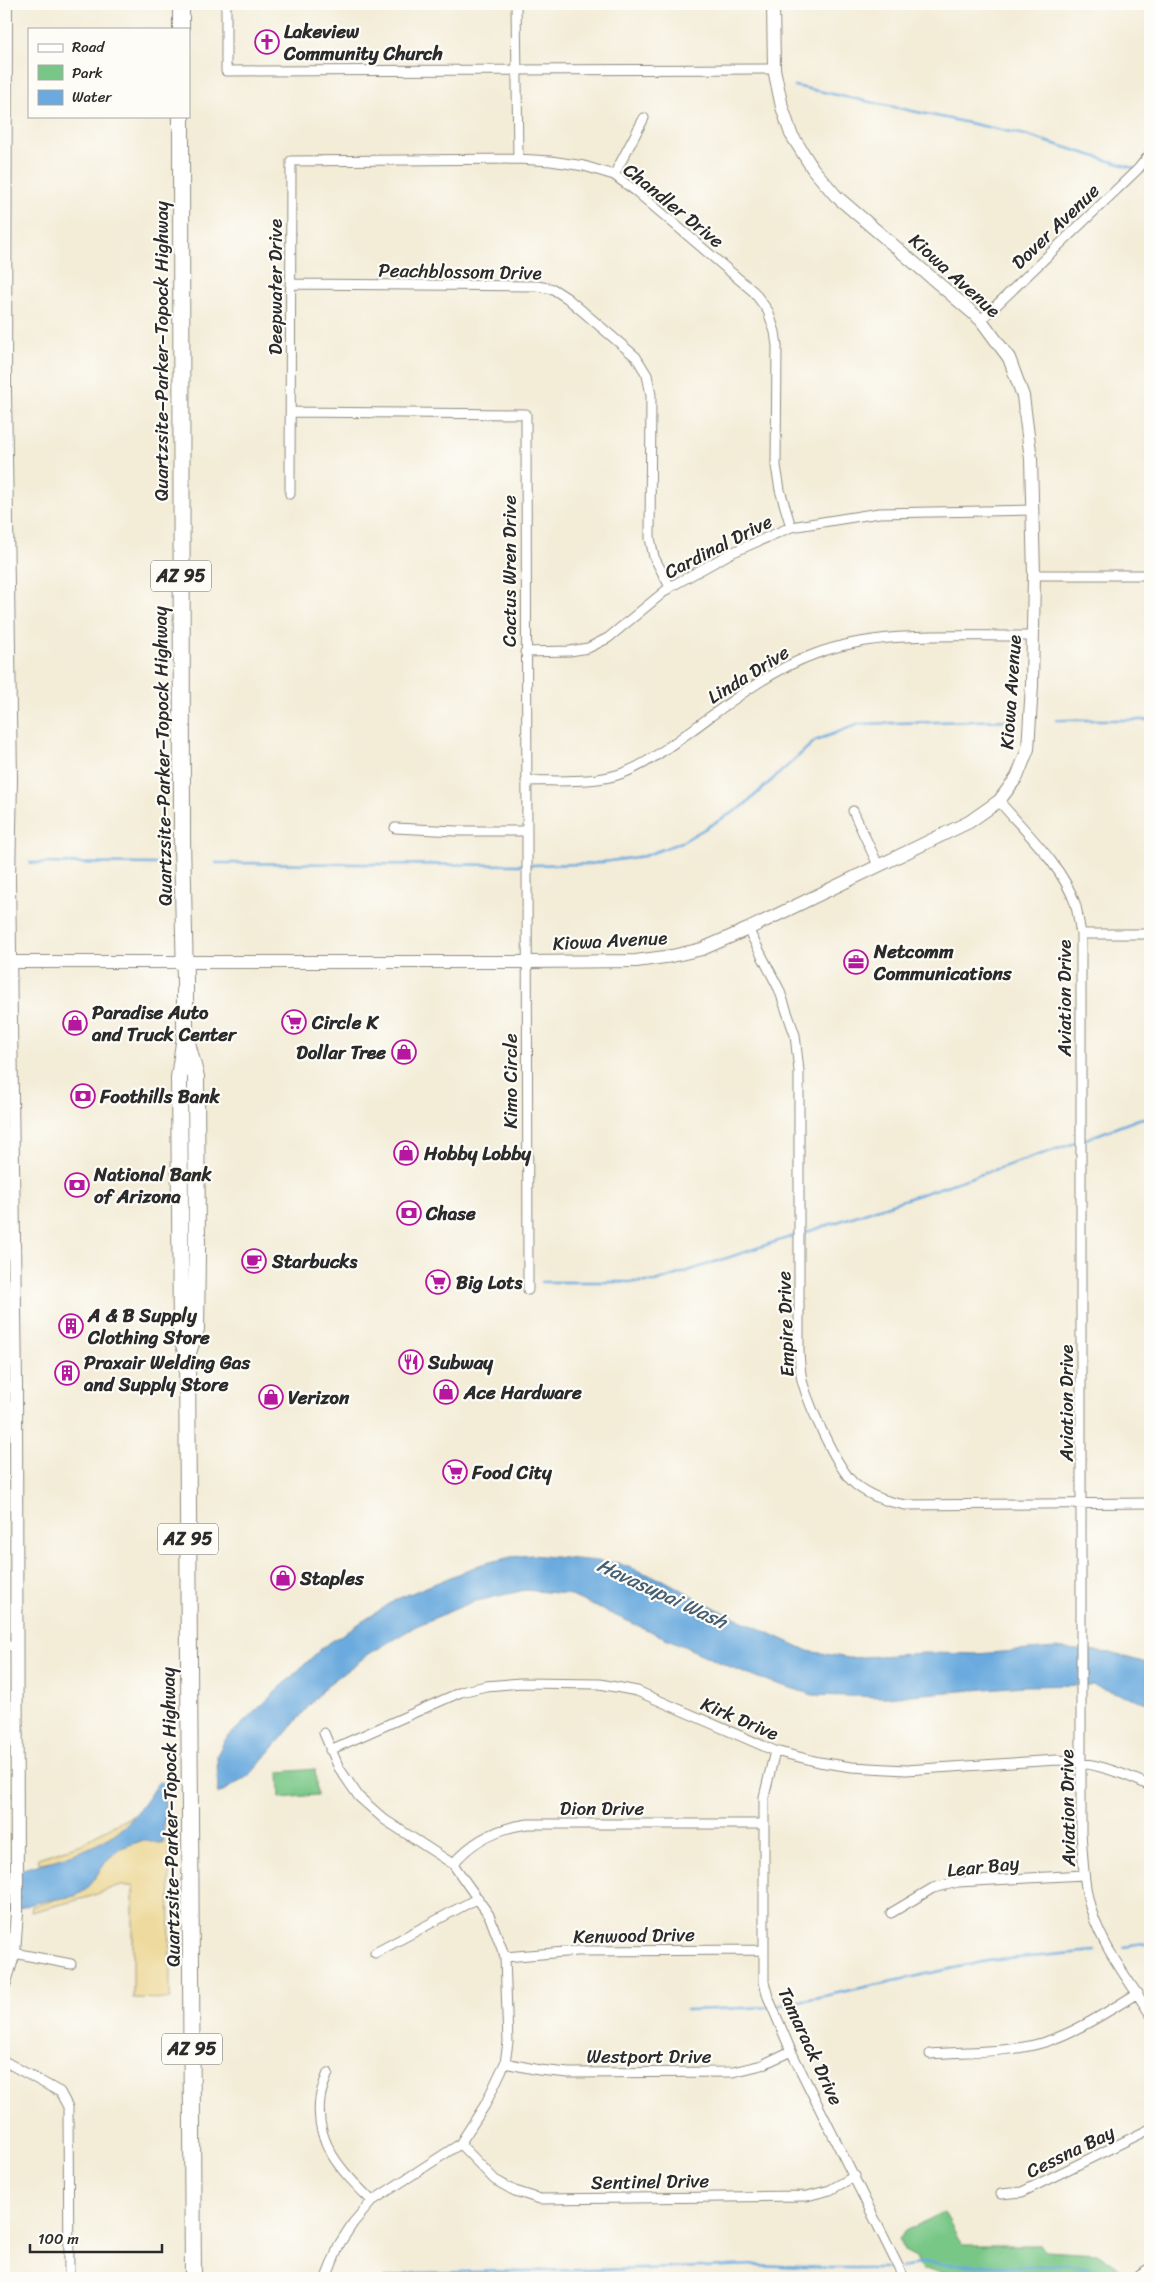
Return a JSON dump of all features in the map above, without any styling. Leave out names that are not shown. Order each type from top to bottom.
[{"type":"highway","points":[[181,4],[181,28]]},
{"type":"highway","name":"Quartzsite–Parker–Topock Highway","points":[[181,118],[182,820],[185,1036],[196,1077],[197,1253],[196,1329],[187,1355],[193,2278]]},
{"type":"main road","points":[[4,1985],[14,1953],[17,1912],[9,1646],[7,962],[8,842],[11,779],[4,392],[6,4]]},
{"type":"main road","name":"Kiowa Avenue","points":[[7,962],[526,962],[636,961],[672,956],[702,949],[748,929],[969,822],[998,801],[1017,777],[1028,749],[1034,575],[1031,459],[1023,396],[1009,358],[981,320],[836,196],[813,169],[791,134],[782,108],[774,69],[773,4]]},
{"type":"street","points":[[226,4],[226,71],[774,69]]},
{"type":"street","points":[[516,4],[518,159]]},
{"type":"street","points":[[614,175],[644,118]]},
{"type":"street","name":"Dover Avenue","points":[[981,320],[1138,169],[1150,154]]},
{"type":"street","name":"Chandler Drive","points":[[291,161],[518,159],[584,166],[614,175],[637,192],[754,292],[768,311],[777,346],[776,466],[780,490],[791,528]]},
{"type":"street","name":"Deepwater Drive","points":[[290,494],[292,412],[291,161]]},
{"type":"street","name":"Peachblossom Drive","points":[[290,284],[537,286],[553,290],[567,298],[636,357],[647,375],[651,395],[650,538],[654,557],[670,587]]},
{"type":"street","name":"Cactus Wren Drive","points":[[292,412],[526,414],[526,962]]},
{"type":"street","name":"Cardinal Drive","points":[[525,652],[570,651],[588,648],[608,638],[670,587],[732,553],[791,528],[879,513],[1032,510]]},
{"type":"street","points":[[1034,575],[1150,575]]},
{"type":"street","name":"Linda Drive","points":[[526,781],[596,779],[622,773],[652,759],[756,684],[816,653],[853,643],[898,638],[1033,636]]},
{"type":"street","name":"Aviation Drive","points":[[998,801],[1048,857],[1061,877],[1075,903],[1081,934],[1081,1833],[1084,1875],[1088,1900],[1095,1921],[1109,1949],[1150,2014]]},
{"type":"street","points":[[853,812],[878,865]]},
{"type":"street","points":[[395,828],[456,831],[525,831]]},
{"type":"street","name":"Empire Drive","points":[[748,929],[779,989],[795,1035],[799,1071],[799,1353],[802,1382],[810,1406],[841,1466],[855,1484],[874,1496],[898,1504],[1150,1503]]},
{"type":"street","points":[[1081,934],[1150,934]]},
{"type":"street","name":"Kimo Circle","points":[[526,962],[528,1290]]},
{"type":"street","name":"Kirk Drive","points":[[330,1750],[461,1692],[486,1686],[521,1683],[600,1684],[637,1691],[775,1751],[852,1768],[906,1770],[1057,1760],[1082,1762],[1123,1772],[1150,1786]]},
{"type":"street","points":[[324,1733],[330,1750],[346,1781],[369,1807],[453,1864],[489,1914],[505,1957],[508,2042],[504,2062],[485,2105],[460,2144],[372,2201],[340,2242],[326,2278]]},
{"type":"street","name":"Tamarack Drive","points":[[775,1751],[764,1797],[764,1982],[768,1997],[792,2051],[904,2278]]},
{"type":"street","name":"Dion Drive","points":[[453,1864],[461,1854],[483,1837],[498,1830],[520,1825],[764,1824]]},
{"type":"street","name":"Lear Bay","points":[[891,1913],[933,1888],[958,1882],[1084,1875]]},
{"type":"street","points":[[375,1953],[478,1898]]},
{"type":"street","name":"Kenwood Drive","points":[[505,1957],[577,1951],[764,1950]]},
{"type":"street","points":[[14,1953],[71,1964]]},
{"type":"street","points":[[930,2054],[1015,2047],[1044,2042],[1070,2032],[1138,1993]]},
{"type":"street","name":"Westport Drive","points":[[504,2062],[539,2070],[570,2073],[733,2072],[762,2065],[792,2051]]},
{"type":"street","points":[[4,2061],[60,2092],[68,2107],[70,2278]]},
{"type":"street","points":[[328,2073],[320,2099],[320,2125],[327,2149],[345,2174],[372,2201]]},
{"type":"street","name":"Cessna Bay","points":[[1002,2194],[1022,2192],[1150,2129]]},
{"type":"street","name":"Sentinel Drive","points":[[460,2144],[495,2180],[515,2191],[540,2199],[806,2196],[830,2190],[855,2176]]},
{"type":"street","points":[[1134,2278],[1150,2268]]},
{"type":"green space","points":[[315,1769],[317,1795],[280,1798],[279,1772]]},
{"type":"green space","points":[[944,2212],[962,2245],[1040,2245],[1045,2250],[1097,2253],[1130,2275],[1127,2278],[1084,2278],[1021,2273],[1017,2278],[974,2278],[971,2272],[921,2270],[916,2257],[904,2251],[898,2239],[905,2231]]},
{"type":"sand","points":[[169,1793],[170,1999],[133,1998],[133,1886],[117,1886],[89,1897],[31,1912],[32,1906],[50,1902],[69,1892],[66,1858],[39,1863],[38,1858],[82,1844],[95,1835],[140,1812],[158,1794]]},
{"type":"water","name":"Havasupai Wash","points":[[532,1555],[618,1563],[665,1581],[717,1609],[808,1651],[849,1658],[924,1653],[977,1654],[1055,1648],[1111,1653],[1150,1664],[1150,1704],[1092,1685],[1024,1686],[885,1697],[813,1695],[746,1674],[567,1594],[525,1590],[472,1602],[416,1626],[369,1654],[326,1686],[250,1775],[218,1794],[217,1755],[225,1740],[323,1647],[397,1599],[482,1564],[511,1557]]},
{"type":"water","points":[[158,1782],[166,1783],[163,1844],[144,1840],[121,1848],[108,1859],[87,1889],[76,1896],[34,1903],[4,1914],[4,1874],[66,1857],[110,1837],[133,1818]]},
{"type":"waterway","points":[[795,86],[1025,135],[1136,169]]},
{"type":"waterway","points":[[1141,170],[1150,173]]},
{"type":"waterway","points":[[530,865],[590,864],[644,856],[682,842],[742,807],[815,741],[858,724],[1013,720]]},
{"type":"waterway","points":[[1056,720],[1150,720]]},
{"type":"waterway","points":[[30,863],[162,864]]},
{"type":"waterway","points":[[216,863],[524,865]]},
{"type":"waterway","points":[[1083,1140],[1139,1119],[1150,1117]]},
{"type":"waterway","points":[[801,1234],[1078,1142]]},
{"type":"waterway","points":[[542,1282],[655,1282],[796,1235]]},
{"type":"waterway","points":[[1124,1947],[1150,1943]]},
{"type":"waterway","points":[[687,2010],[772,2007],[987,1961],[1095,1951]]},
{"type":"waterway","points":[[901,2267],[925,2263],[1025,2267],[1066,2264],[1089,2269],[1110,2278]]},
{"type":"waterway","points":[[385,2278],[418,2273],[756,2265],[895,2268]]},
{"type":"place","name":"Lakeview Community Church","points":[[267,42]]},
{"type":"place","name":"Netcomm Communications","points":[[856,962]]},
{"type":"place","name":"Circle K","points":[[294,1022]]},
{"type":"place","name":"Paradise Auto and Truck Center","points":[[75,1023]]},
{"type":"place","name":"Dollar Tree","points":[[404,1052]]},
{"type":"place","name":"Foothills Bank","points":[[83,1096]]},
{"type":"place","name":"Hobby Lobby","points":[[406,1153]]},
{"type":"place","name":"National Bank of Arizona","points":[[77,1185]]},
{"type":"place","name":"Chase","points":[[409,1213]]},
{"type":"place","name":"Starbucks","points":[[254,1261]]},
{"type":"place","name":"Big Lots","points":[[438,1282]]},
{"type":"place","name":"A & B Supply Clothing Store","points":[[71,1326]]},
{"type":"place","name":"Subway","points":[[411,1362]]},
{"type":"place","name":"Praxair Welding Gas and Supply Store","points":[[67,1373]]},
{"type":"place","name":"Ace Hardware","points":[[446,1392]]},
{"type":"place","name":"Verizon","points":[[271,1397]]},
{"type":"place","name":"Food City","points":[[455,1472]]},
{"type":"place","name":"Staples","points":[[283,1578]]}]
